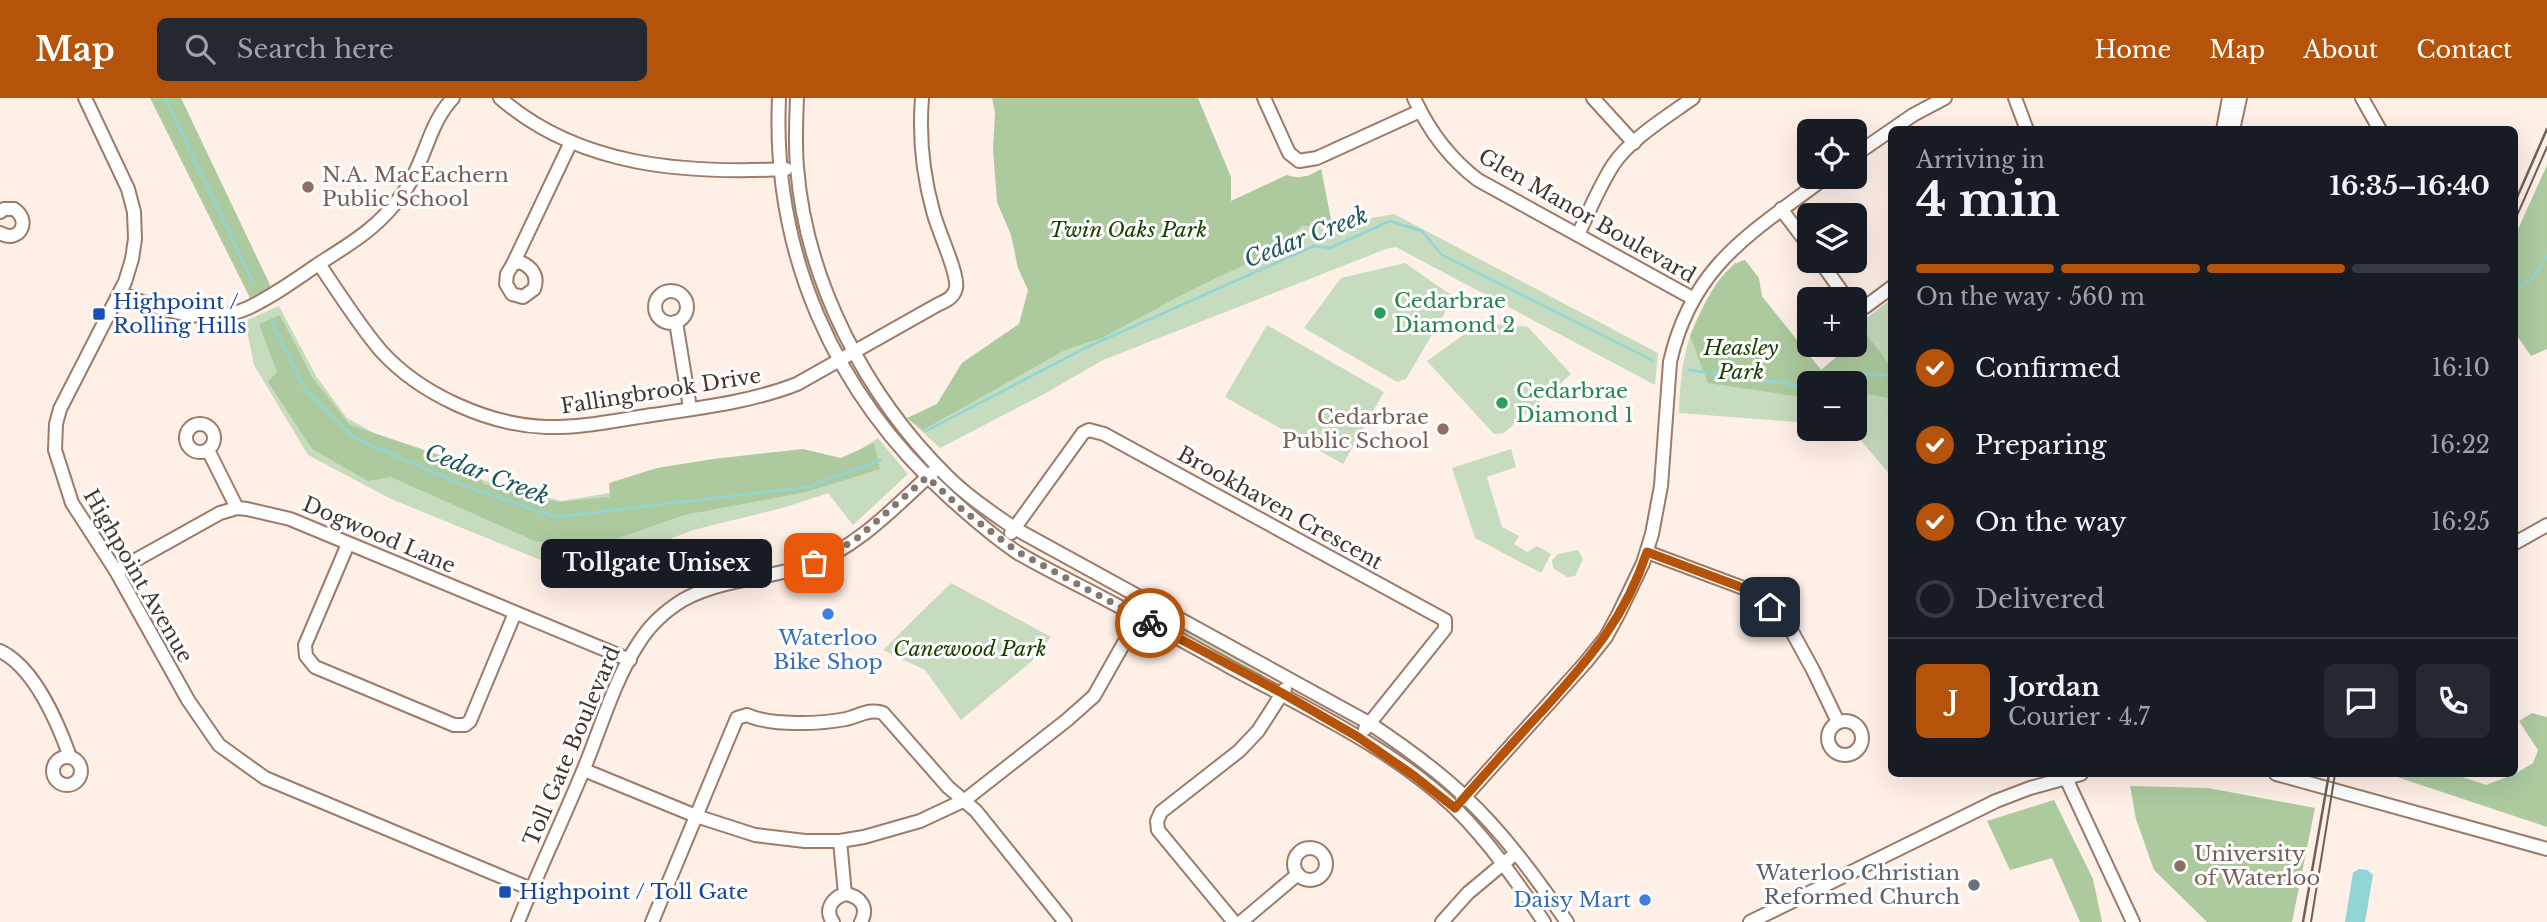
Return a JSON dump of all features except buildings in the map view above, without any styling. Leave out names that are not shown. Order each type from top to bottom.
[{"type":"street","name":"Highpoint Avenue","points":[[85,98],[128,189],[133,204],[135,229],[134,253],[125,282],[60,409],[56,424],[56,457],[72,503],[116,571],[202,724],[219,745],[265,778],[531,889]]},
{"type":"street","points":[[120,292],[164,311],[200,314],[235,312],[247,308],[319,264],[386,216],[407,188],[440,115],[453,98]]},
{"type":"street","points":[[500,98],[529,121],[571,142],[587,149],[648,165],[699,170],[797,168]]},
{"type":"street","points":[[779,98],[780,169],[786,212],[795,254],[817,316],[839,360],[876,417],[927,477],[965,512],[1018,552],[1282,693],[1358,737],[1413,775],[1455,808],[1504,863],[1544,922]]},
{"type":"street","points":[[797,98],[797,168],[806,221],[820,274],[848,342],[889,407],[938,467],[1014,528],[1369,723],[1421,759],[1465,796],[1527,866],[1567,922]]},
{"type":"street","name":"Fallingbrook Drive","points":[[319,264],[345,303],[388,358],[428,388],[468,410],[499,419],[546,427],[592,425],[724,404],[778,391],[797,384],[855,352],[953,296],[956,291],[957,276],[932,208],[922,152],[922,98]]},
{"type":"street","points":[[1264,98],[1289,153],[1299,161],[1317,159],[1420,111]]},
{"type":"street","name":"Glen Manor Boulevard","points":[[1414,98],[1436,137],[1460,166],[1499,193],[1694,299]]},
{"type":"street","points":[[1593,98],[1634,143]]},
{"type":"street","points":[[1578,234],[1613,164],[1634,143],[1693,98]]},
{"type":"street","points":[[2015,98],[2026,126]]},
{"type":"street","points":[[2224,126],[2229,98]]},
{"type":"street","points":[[2234,126],[2240,98]]},
{"type":"street","points":[[2362,98],[2378,126]]},
{"type":"street","points":[[1896,126],[1940,99]]},
{"type":"street","points":[[1867,146],[1888,132]]},
{"type":"street","points":[[513,264],[571,142]]},
{"type":"street","points":[[1455,808],[1605,639],[1647,552],[1661,486],[1670,362],[1674,344],[1694,299],[1724,257],[1809,189]]},
{"type":"street","points":[[0,211],[9,208],[19,212],[24,225],[22,231],[15,236],[0,233]]},
{"type":"street","points":[[1781,209],[1797,230]]},
{"type":"street","points":[[1867,306],[1888,290]]},
{"type":"street","points":[[676,322],[690,408]]},
{"type":"street","name":"Brookhaven Crescent","points":[[1005,542],[1083,433],[1089,430],[1104,433],[1445,620],[1445,629],[1358,737]]},
{"type":"street","points":[[116,571],[220,513],[237,508],[208,450]]},
{"type":"street","name":"Toll Gate Boulevard","points":[[518,922],[630,660],[638,643],[652,625],[681,602],[713,587],[788,571],[829,556],[865,532],[938,467]]},
{"type":"street","name":"Dogwood Lane","points":[[237,508],[265,511],[290,519],[630,660]]},
{"type":"street","points":[[2518,540],[2547,525]]},
{"type":"street","points":[[348,544],[305,645],[306,656],[315,667],[454,725],[465,725],[470,721],[515,613]]},
{"type":"street","points":[[1647,552],[1746,589],[1770,607],[1790,628],[1838,722]]},
{"type":"street","points":[[584,770],[695,816],[755,835],[805,841],[841,841],[920,821],[965,800],[1094,696],[1147,602]]},
{"type":"street","points":[[0,651],[14,659],[35,686],[70,757]]},
{"type":"street","points":[[1234,922],[1158,830],[1157,821],[1161,812],[1239,751],[1258,731],[1290,680]]},
{"type":"street","points":[[652,922],[737,718],[747,715],[779,721],[816,723],[846,719],[875,710],[883,713],[948,787],[965,800],[1063,921]]},
{"type":"street","points":[[1750,922],[1970,813],[2058,777]]},
{"type":"street","points":[[2067,777],[2133,922]]},
{"type":"street","points":[[2287,777],[2547,849]]},
{"type":"street","points":[[841,841],[845,894]]},
{"type":"street","points":[[1443,922],[1468,894],[1515,853]]},
{"type":"street","points":[[1241,922],[1298,874]]},
{"type":"street","points":[[833,922],[829,910],[832,902],[845,894],[855,896],[863,904],[864,915],[861,922]]},
{"type":"green space","points":[[150,98],[181,98],[271,287],[250,298]]},
{"type":"green space","name":"Twin Oaks Park","points":[[992,98],[1198,98],[1231,177],[1231,201],[1287,175],[1305,176],[1321,169],[1332,225],[1302,226],[1265,255],[1191,290],[1102,338],[1065,350],[923,430],[907,418],[937,404],[962,363],[1019,324],[1028,290],[1018,268],[1011,235],[997,202],[993,149],[995,112]]},
{"type":"green space","points":[[2547,165],[2547,349],[2531,356],[2518,337],[2518,229]]},
{"type":"green space","name":"Twin Oaks Park","points":[[1321,169],[1332,225],[1394,214],[1658,353],[1655,385],[1396,247],[1103,360],[940,448],[907,418],[937,404],[962,363],[1019,324],[1033,293],[1287,175],[1305,176]]},
{"type":"green space","points":[[789,186],[794,189],[815,277],[837,332],[835,337],[818,301],[798,244]]},
{"type":"green space","points":[[1745,260],[1759,278],[1762,297],[1797,340],[1797,357],[1810,357],[1821,370],[1837,357],[1867,357],[1867,335],[1888,363],[1888,398],[1867,394],[1867,371],[1797,371],[1797,396],[1708,383],[1690,336],[1705,303],[1727,271]]},
{"type":"green space","name":"Heasley Park","points":[[1735,262],[1797,340],[1797,357],[1811,357],[1821,370],[1837,357],[1867,357],[1867,318],[1888,302],[1888,472],[1861,441],[1867,441],[1867,371],[1797,371],[1797,422],[1679,413],[1686,350],[1708,299]]},
{"type":"green space","name":"Cedarbrae Diamond 2","points":[[1405,263],[1454,297],[1406,379],[1397,382],[1304,328],[1341,278]]},
{"type":"green space","points":[[279,306],[316,376],[347,418],[435,467],[561,501],[815,459],[842,461],[878,438],[908,474],[853,525],[828,493],[786,507],[693,530],[655,545],[597,583],[391,499],[308,455],[254,365],[245,321]]},
{"type":"green space","points":[[280,315],[312,377],[350,425],[469,465],[484,484],[558,502],[610,497],[609,483],[657,468],[803,449],[841,458],[874,443],[880,469],[806,492],[684,515],[610,541],[571,548],[535,541],[391,477],[368,481],[312,449],[268,382],[277,372],[259,324]]},
{"type":"green space","name":"Cedarbrae Diamond 1","points":[[1480,323],[1528,327],[1571,374],[1504,433],[1494,434],[1427,361]]},
{"type":"green space","points":[[1267,325],[1384,392],[1343,464],[1225,397]]},
{"type":"green space","points":[[1511,449],[1516,467],[1487,477],[1502,527],[1519,536],[1514,544],[1527,552],[1537,546],[1551,554],[1541,573],[1475,538],[1452,468]]},
{"type":"green space","points":[[1578,550],[1583,559],[1575,576],[1567,577],[1553,568],[1552,560],[1558,554]]},
{"type":"green space","name":"Canewood Park","points":[[951,583],[1051,637],[1032,661],[961,720],[925,670],[883,650]]},
{"type":"green space","points":[[1159,615],[1266,673],[1262,675],[1161,621]]},
{"type":"green space","points":[[2532,713],[2547,717],[2547,827],[2397,777],[2463,777],[2486,785],[2507,777],[2518,777],[2518,772],[2533,763],[2538,750],[2519,721]]},
{"type":"green space","points":[[2130,786],[2208,788],[2315,808],[2292,922],[2207,922],[2154,870],[2136,819]]},
{"type":"green space","points":[[2054,800],[2093,879],[2102,922],[2080,922],[2052,858],[2010,870],[1987,821]]},
{"type":"water","points":[[2359,869],[2367,870],[2373,875],[2365,922],[2345,922],[2353,873]]},
{"type":"waterway","name":"Cedar Creek","points":[[165,98],[253,282]]},
{"type":"waterway","name":"Cedar Creek","points":[[926,431],[1085,348],[1314,246],[1330,248],[1390,221],[1422,231],[1442,255],[1652,360]]},
{"type":"waterway","name":"Cedar Creek","points":[[2518,286],[2532,279],[2547,256]]},
{"type":"waterway","name":"Cedar Creek","points":[[270,318],[306,391],[356,439],[470,488],[556,517],[808,487],[881,460]]},
{"type":"waterway","name":"Cedar Creek","points":[[1689,370],[1797,385]]},
{"type":"waterway","name":"Cedar Creek","points":[[1867,374],[1888,376]]},
{"type":"tram line","points":[[2518,213],[2547,147]]},
{"type":"tram line","points":[[2311,922],[2335,777]]},
{"type":"railway","points":[[2518,195],[2547,129]]},
{"type":"railway","points":[[2303,922],[2328,777]]},
{"type":"way so far","points":[[814,563],[855,540],[927,477],[965,512],[1018,552],[1150,623]]},
{"type":"place","name":"N.A. MacEachern Public School","points":[[308,187]]},
{"type":"place","name":"Cedarbrae Diamond 2","points":[[1380,313]]},
{"type":"place","name":"Highpoint / Rolling Hills","points":[[99,314]]},
{"type":"place","name":"Cedarbrae Diamond 1","points":[[1502,403]]},
{"type":"place","name":"Cedarbrae Public School","points":[[1443,429]]},
{"type":"place","name":"Tollgate Unisex","points":[[814,563]]},
{"type":"place","name":"Waterloo Bike Shop","points":[[828,614]]},
{"type":"place","name":"University of Waterloo","points":[[2180,866]]},
{"type":"place","name":"Waterloo Christian Reformed Church","points":[[1974,885]]},
{"type":"place","name":"Highpoint / Toll Gate","points":[[505,892]]},
{"type":"place","name":"Daisy Mart","points":[[1645,900]]},
{"type":"route","points":[[1150,623],[1358,737],[1455,808],[1605,639],[1647,552],[1746,589],[1770,607]]}]
